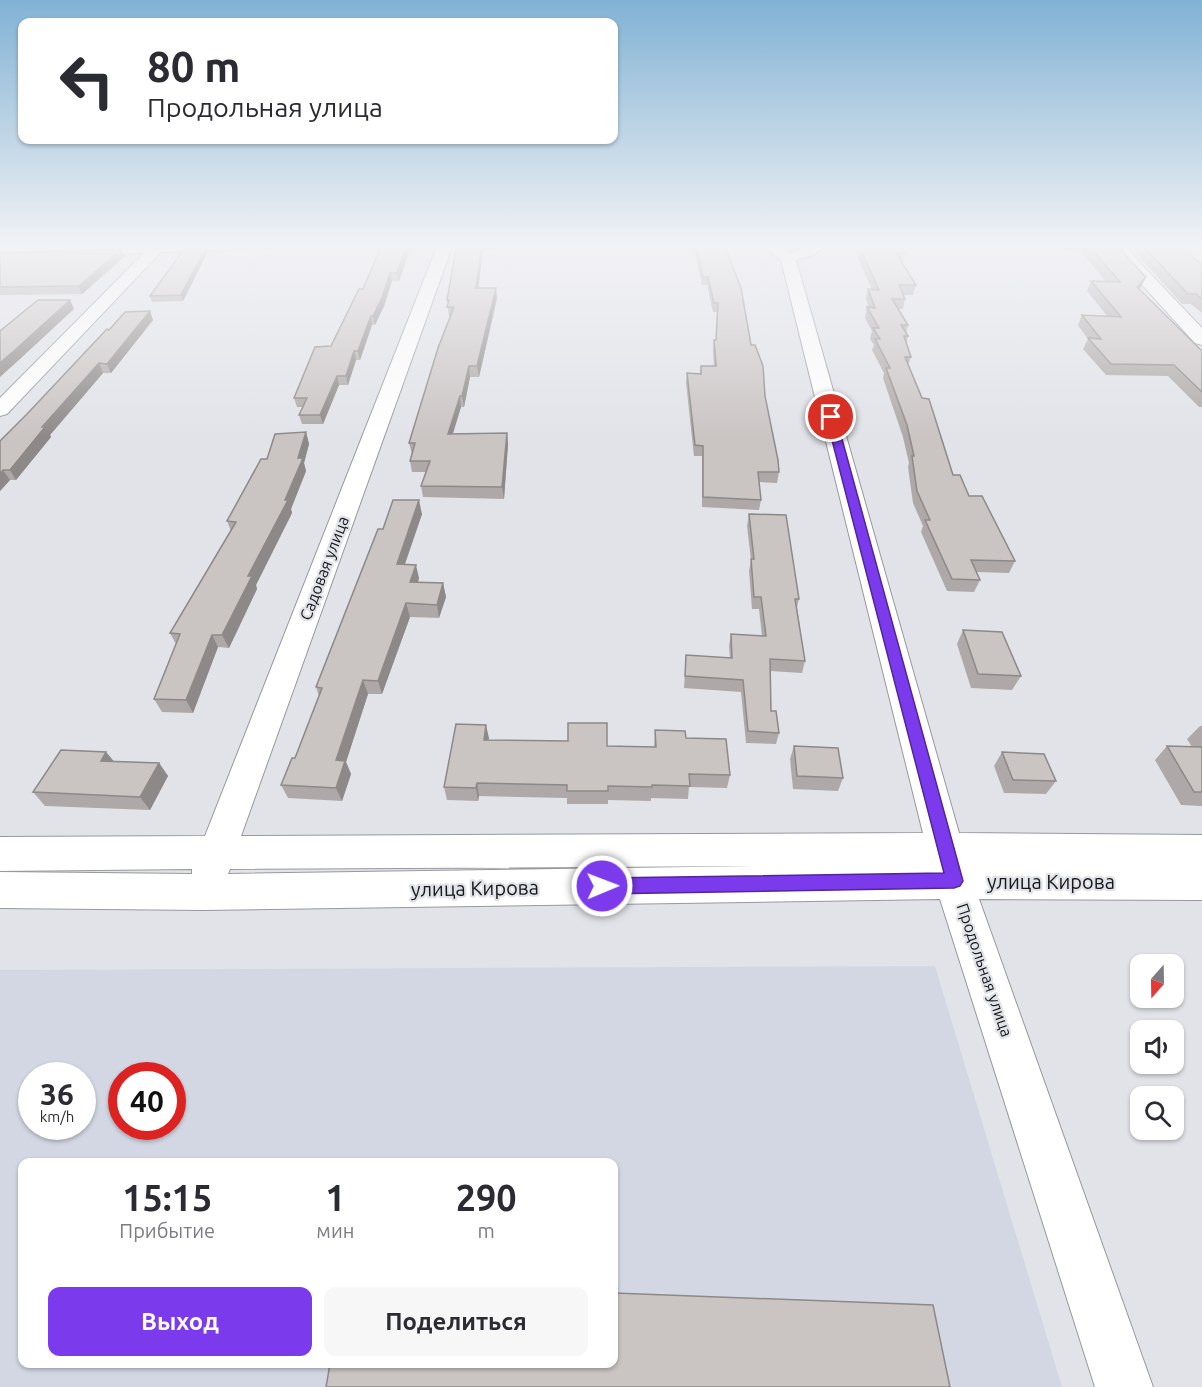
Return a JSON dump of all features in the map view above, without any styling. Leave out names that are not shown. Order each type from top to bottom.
[{"type":"street","points":[[0,410],[98,309]]},
{"type":"street","name":"Садовая улица","points":[[203,892],[215,854],[421,309]]},
{"type":"street","name":"Продольная улица","points":[[794,309],[951,865],[1124,1387]]},
{"type":"street","points":[[1174,309],[1202,339]]},
{"type":"street","name":"улица Кирова","points":[[0,890],[203,892],[951,865],[1202,851]]},
{"type":"street","name":"улица Кирова","points":[[0,854],[215,854],[951,865],[1202,883]]},
{"type":"shaded area","points":[[935,966],[1062,1387],[0,1387],[0,970]]},
{"type":"building","points":[[27,309],[60,309],[0,363],[0,331]]},
{"type":"building","points":[[349,309],[377,309],[371,316],[358,351],[354,351],[346,376],[337,376],[320,415],[299,415],[307,398],[294,398],[315,347],[331,346]]},
{"type":"building","points":[[453,309],[491,309],[477,366],[469,366],[462,396],[460,396],[448,434],[507,433],[502,487],[421,486],[430,461],[410,461],[415,443],[409,443],[438,348]]},
{"type":"building","points":[[718,309],[745,309],[751,345],[755,345],[763,366],[765,396],[778,460],[779,472],[758,472],[761,500],[703,497],[703,446],[695,445],[687,373],[701,374],[701,366],[716,366],[714,340],[716,340]]},
{"type":"building","points":[[868,309],[898,309],[908,325],[901,325],[908,336],[904,336],[911,357],[905,357],[922,398],[929,399],[953,475],[960,475],[969,496],[982,496],[1015,561],[971,560],[980,580],[952,579],[925,520],[930,520],[917,491],[912,456],[914,456],[907,425],[886,368],[890,368],[875,339],[880,339],[873,328],[879,328]]},
{"type":"building","points":[[1114,309],[1159,309],[1202,351],[1202,392],[1174,365],[1111,364],[1088,338],[1101,339],[1082,315],[1121,317]]},
{"type":"building","points":[[150,311],[107,364],[99,363],[42,427],[45,427],[10,470],[3,470],[0,474],[0,441],[125,312]]},
{"type":"building","points":[[306,432],[298,458],[303,458],[285,500],[288,500],[248,576],[252,576],[222,635],[212,635],[186,700],[154,699],[180,634],[170,633],[236,522],[227,521],[261,459],[267,459],[275,434]]},
{"type":"building","points":[[393,500],[419,500],[397,564],[416,565],[410,582],[443,583],[437,605],[406,603],[378,681],[363,680],[336,760],[345,761],[336,788],[281,785],[292,758],[295,758],[322,688],[316,687],[378,529],[383,529]]},
{"type":"building","points":[[749,514],[786,515],[799,599],[795,599],[805,661],[770,659],[771,711],[776,711],[779,733],[748,731],[743,680],[685,676],[686,655],[732,658],[731,634],[766,636],[761,597],[754,597],[751,559],[754,559]]},
{"type":"building","points":[[963,630],[1002,632],[1021,676],[978,674]]},
{"type":"building","points":[[568,723],[607,723],[607,746],[656,747],[655,730],[685,731],[686,738],[726,739],[730,775],[689,774],[690,786],[608,786],[608,791],[567,791],[567,785],[477,783],[476,788],[444,787],[456,724],[486,725],[484,740],[568,741]]},
{"type":"building","points":[[794,746],[838,748],[843,778],[797,776]]},
{"type":"building","points":[[1167,746],[1202,747],[1202,792],[1194,792]]},
{"type":"building","points":[[61,750],[106,752],[101,761],[159,763],[140,797],[33,792]]},
{"type":"building","points":[[1002,752],[1044,754],[1056,781],[1013,780]]},
{"type":"building","points":[[618,1293],[933,1305],[950,1387],[326,1387],[329,1368],[618,1368]]},
{"type":"route","points":[[602,886],[954,881],[948,849],[831,417]]}]
